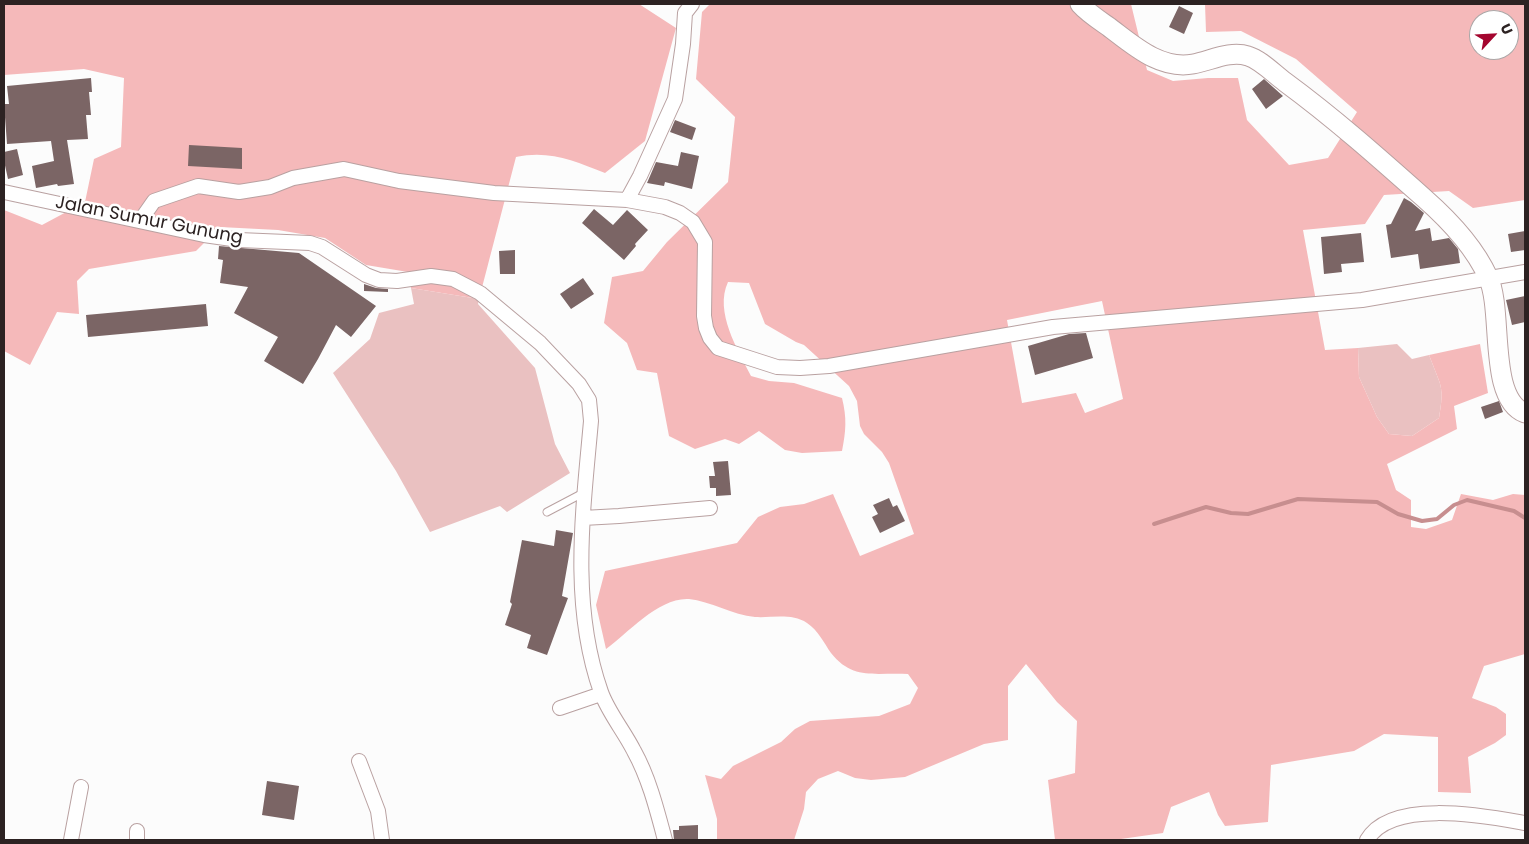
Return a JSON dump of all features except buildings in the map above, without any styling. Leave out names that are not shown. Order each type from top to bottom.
[{"type":"street","points":[[627,200],[640,176],[674,99],[683,44],[685,13],[692,4]]},
{"type":"street","points":[[1080,4],[1143,53],[1160,60],[1175,64],[1191,64],[1235,55],[1248,56],[1315,104],[1437,210],[1468,244],[1489,278],[1494,299],[1500,367],[1505,389],[1512,405],[1525,413]]},
{"type":"street","points":[[140,221],[154,201],[198,186],[240,192],[270,187],[292,178],[344,169],[399,181],[494,193],[627,200],[665,207],[680,213],[693,222],[705,242],[704,316],[710,338],[718,348],[777,367],[800,368],[829,366],[1053,326],[1362,300],[1525,272]]},
{"type":"street","name":"Jalan Sumur Gunung","points":[[4,192],[204,235],[238,240],[310,243],[322,247],[366,275],[378,280],[397,281],[431,276],[453,279],[480,292],[540,343],[579,384],[588,400],[591,421],[581,556],[582,591],[588,643],[601,694],[635,752],[645,774],[665,840]]},
{"type":"street","points":[[583,518],[710,508]]},
{"type":"street","points":[[560,708],[601,694]]},
{"type":"street","points":[[360,761],[378,811],[382,840]]},
{"type":"street","points":[[71,840],[81,787]]},
{"type":"street","points":[[1367,840],[1372,831],[1390,821],[1408,816],[1439,812],[1525,823]]},
{"type":"lane","points":[[547,512],[585,492]]},
{"type":"shaded area","points":[[4,4],[639,4],[676,28],[645,141],[605,173],[572,161],[551,156],[528,155],[516,157],[479,299],[411,288],[408,272],[366,265],[325,238],[278,230],[220,227],[196,251],[89,269],[77,281],[79,314],[57,312],[30,365],[4,351],[4,210],[42,225],[85,202],[94,159],[121,147],[124,78],[84,69],[4,75]]},
{"type":"shaded area","points":[[710,4],[1131,4],[1147,70],[1173,81],[1238,78],[1247,120],[1289,165],[1328,158],[1357,112],[1296,59],[1241,31],[1206,32],[1205,4],[1525,4],[1525,200],[1473,208],[1449,191],[1384,195],[1365,224],[1303,230],[1325,350],[1358,348],[1359,377],[1377,417],[1389,434],[1412,436],[1439,418],[1442,398],[1441,388],[1429,355],[1480,344],[1488,393],[1454,406],[1457,429],[1387,464],[1396,490],[1411,500],[1411,527],[1426,529],[1452,520],[1461,494],[1493,500],[1513,494],[1525,495],[1525,654],[1484,666],[1472,698],[1496,707],[1506,714],[1506,735],[1468,757],[1471,793],[1438,792],[1438,737],[1384,734],[1354,751],[1271,765],[1268,822],[1225,826],[1218,815],[1209,792],[1171,807],[1163,833],[1114,840],[1055,840],[1048,780],[1075,773],[1077,721],[1057,702],[1026,664],[1008,686],[1008,740],[984,744],[905,777],[871,780],[855,778],[838,771],[818,779],[806,792],[804,809],[794,840],[717,840],[717,819],[705,775],[721,779],[733,766],[781,742],[795,729],[810,721],[879,716],[910,704],[918,688],[908,674],[875,674],[848,668],[831,653],[814,629],[801,620],[789,617],[747,616],[705,602],[689,599],[678,600],[655,610],[606,649],[596,605],[605,571],[737,543],[758,517],[780,507],[804,504],[833,494],[860,556],[914,534],[889,463],[882,452],[864,434],[860,426],[857,401],[849,386],[804,345],[765,324],[749,283],[728,282],[724,294],[724,306],[729,331],[751,376],[769,381],[794,383],[842,398],[845,424],[842,451],[802,453],[785,450],[759,431],[739,444],[725,439],[695,449],[669,436],[657,373],[637,370],[627,343],[604,323],[612,277],[643,271],[667,242],[728,182],[735,117],[696,79],[702,12]],"holes":[[[1102,301],[1123,399],[1085,413],[1076,393],[1022,403],[1007,320]]]},
{"type":"shaded area","points":[[411,288],[479,299],[478,304],[535,368],[555,444],[570,473],[507,512],[500,506],[430,532],[396,471],[333,373],[370,339],[379,313],[414,304]]},
{"type":"shaded area","points":[[1397,344],[1412,359],[1429,355],[1441,388],[1442,398],[1439,418],[1412,436],[1389,434],[1377,417],[1359,377],[1358,348]]},
{"type":"waterway","points":[[1154,524],[1206,507],[1231,513],[1248,514],[1298,499],[1377,502],[1398,514],[1422,521],[1437,519],[1454,505],[1467,500],[1514,511],[1525,518]]}]
